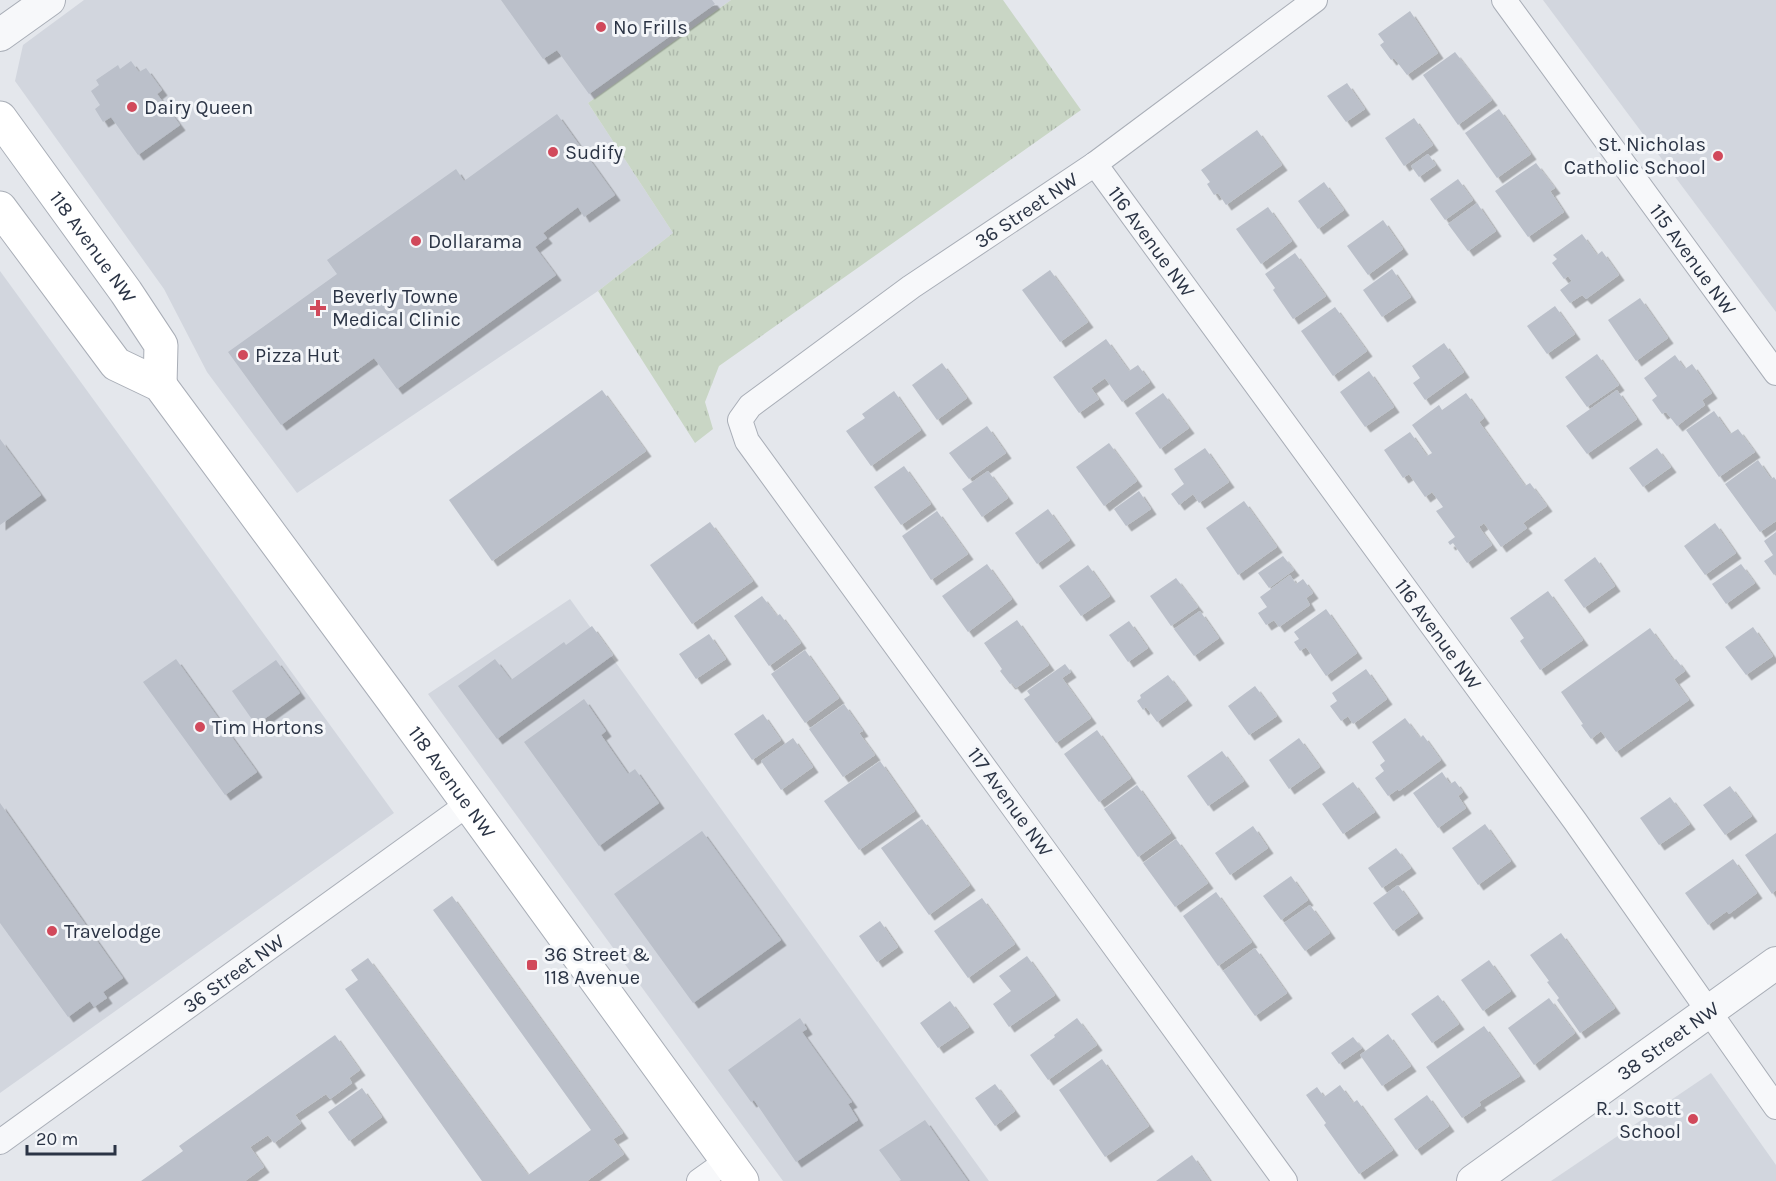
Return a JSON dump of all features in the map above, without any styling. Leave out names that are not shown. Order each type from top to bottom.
[{"type":"main road","name":"118 Avenue NW","points":[[0,118],[126,292],[161,345],[160,385]]},
{"type":"main road","name":"118 Avenue NW","points":[[0,208],[116,364],[160,385],[734,1171]]},
{"type":"street","points":[[0,35],[49,0]]},
{"type":"street","name":"36 Street NW","points":[[740,420],[750,406],[911,287],[1095,164],[1315,0]]},
{"type":"street","name":"115 Avenue NW","points":[[1504,0],[1776,373]]},
{"type":"street","name":"116 Avenue NW","points":[[1095,164],[1575,821],[1776,1107]]},
{"type":"street","name":"117 Avenue NW","points":[[740,420],[747,441],[1285,1181]]},
{"type":"street","name":"36 Street NW","points":[[0,1142],[468,804]]},
{"type":"street","name":"38 Street NW","points":[[1473,1181],[1776,963]]},
{"type":"street","points":[[699,1181],[734,1171]]},
{"type":"shaded area","points":[[84,0],[731,0],[588,103],[673,233],[598,291],[297,493],[207,372],[164,289],[15,81],[23,45]]},
{"type":"shaded area","name":"St. Nicholas Catholic School","points":[[1543,0],[1776,0],[1776,312]]},
{"type":"shaded area","points":[[0,271],[394,813],[0,1093]]},
{"type":"shaded area","points":[[570,599],[989,1181],[783,1181],[428,694]]},
{"type":"shaded area","name":"R. J. Scott School","points":[[1711,1073],[1776,1165],[1776,1181],[1551,1181]]},
{"type":"green space","points":[[731,0],[1003,0],[1081,110],[719,366],[705,402],[713,429],[695,443],[598,291],[673,233],[588,103]]},
{"type":"building","name":"No Frills","points":[[501,0],[712,0],[715,4],[589,94],[557,50],[543,59]]},
{"type":"building","points":[[1410,11],[1438,53],[1407,75],[1394,58],[1391,60],[1380,45],[1384,42],[1378,34]]},
{"type":"building","points":[[1455,52],[1492,100],[1458,125],[1423,75]]},
{"type":"building","name":"Dairy Queen","points":[[131,61],[139,72],[146,68],[162,90],[157,94],[180,125],[138,155],[111,117],[103,122],[95,109],[100,105],[91,91],[99,85],[96,80],[118,65],[120,69]]},
{"type":"building","points":[[1347,83],[1365,109],[1346,122],[1327,96]]},
{"type":"building","points":[[1499,109],[1531,154],[1497,178],[1465,133]]},
{"type":"building","points":[[557,114],[615,195],[584,217],[578,207],[543,233],[547,238],[535,247],[556,275],[397,389],[374,358],[281,425],[228,352],[337,274],[327,260],[456,169],[464,181]]},
{"type":"building","points":[[1414,118],[1433,145],[1404,166],[1385,138]]},
{"type":"building","points":[[1257,130],[1282,165],[1226,205],[1218,193],[1214,195],[1207,184],[1210,182],[1201,170]]},
{"type":"building","points":[[1428,154],[1436,165],[1419,177],[1411,166]]},
{"type":"building","points":[[1536,163],[1555,188],[1550,191],[1564,212],[1528,237],[1495,191]]},
{"type":"building","points":[[1458,179],[1473,200],[1445,220],[1430,199]]},
{"type":"building","points":[[1324,182],[1344,210],[1318,229],[1298,201]]},
{"type":"building","points":[[1477,203],[1496,231],[1468,251],[1448,224]]},
{"type":"building","points":[[1268,207],[1292,241],[1261,264],[1236,229]]},
{"type":"building","points":[[1383,220],[1403,249],[1368,275],[1347,246]]},
{"type":"building","points":[[1582,234],[1597,255],[1602,251],[1619,275],[1586,299],[1582,295],[1570,303],[1560,290],[1572,281],[1568,276],[1564,279],[1552,263],[1557,259],[1553,255]]},
{"type":"building","points":[[1295,253],[1326,296],[1293,319],[1265,274]]},
{"type":"building","points":[[1392,269],[1411,297],[1382,317],[1363,290]]},
{"type":"building","points":[[1050,270],[1088,322],[1060,342],[1022,290]]},
{"type":"building","points":[[1640,298],[1668,338],[1636,361],[1608,320]]},
{"type":"building","points":[[1555,306],[1575,334],[1547,354],[1527,326]]},
{"type":"building","points":[[1335,307],[1367,351],[1333,376],[1301,331]]},
{"type":"building","points":[[1106,339],[1129,371],[1138,365],[1150,382],[1122,402],[1105,378],[1091,388],[1099,399],[1079,413],[1053,377]]},
{"type":"building","points":[[1444,343],[1464,372],[1425,400],[1413,383],[1420,378],[1412,366]]},
{"type":"building","points":[[1597,354],[1619,385],[1587,407],[1565,377]]},
{"type":"building","points":[[1675,355],[1685,369],[1692,364],[1712,393],[1702,400],[1705,405],[1677,426],[1666,412],[1662,414],[1652,400],[1657,396],[1644,378]]},
{"type":"building","points":[[942,363],[967,398],[937,420],[912,385]]},
{"type":"building","points":[[1369,371],[1394,407],[1365,427],[1340,392]]},
{"type":"building","points":[[602,390],[646,451],[492,561],[449,500]]},
{"type":"building","points":[[1617,390],[1637,419],[1587,454],[1566,426]]},
{"type":"building","points":[[894,391],[921,430],[871,466],[846,431],[865,418],[862,414]]},
{"type":"building","points":[[1163,393],[1189,428],[1160,449],[1135,413]]},
{"type":"building","points":[[1466,393],[1484,418],[1479,422],[1525,486],[1530,483],[1547,506],[1523,523],[1527,528],[1501,547],[1484,523],[1479,527],[1492,545],[1467,563],[1453,543],[1450,545],[1448,542],[1455,537],[1436,511],[1443,507],[1432,492],[1425,497],[1409,474],[1403,478],[1384,450],[1410,432],[1427,456],[1432,453],[1412,425],[1439,405],[1442,410]]},
{"type":"building","points":[[1714,411],[1730,434],[1738,429],[1755,452],[1719,477],[1686,430]]},
{"type":"building","points":[[987,426],[1006,453],[969,479],[949,453]]},
{"type":"building","points":[[0,439],[41,495],[0,525]]},
{"type":"building","points":[[1109,443],[1137,481],[1104,506],[1076,467]]},
{"type":"building","points":[[1205,448],[1229,482],[1199,503],[1193,494],[1179,505],[1171,494],[1184,484],[1174,469]]},
{"type":"building","points":[[1657,448],[1671,467],[1643,487],[1629,468]]},
{"type":"building","points":[[1758,460],[1771,479],[1774,477],[1776,480],[1776,521],[1760,532],[1725,484]]},
{"type":"building","points":[[904,466],[931,504],[901,525],[874,487]]},
{"type":"building","points":[[988,471],[1008,498],[982,517],[962,489]]},
{"type":"building","points":[[1139,491],[1151,509],[1126,526],[1114,509]]},
{"type":"building","points":[[1244,501],[1277,547],[1238,575],[1206,528]]},
{"type":"building","points":[[1048,509],[1070,540],[1037,564],[1015,533]]},
{"type":"building","points":[[937,511],[968,554],[931,580],[902,536]]},
{"type":"building","points":[[710,522],[753,581],[692,624],[650,565]]},
{"type":"building","points":[[1715,523],[1736,553],[1705,575],[1684,546]]},
{"type":"building","points":[[1776,532],[1776,573],[1774,575],[1764,561],[1773,555],[1764,541]]},
{"type":"building","points":[[1283,556],[1294,570],[1269,588],[1258,573]]},
{"type":"building","points":[[1595,557],[1615,586],[1584,608],[1564,580]]},
{"type":"building","points":[[987,564],[1012,599],[968,632],[942,596]]},
{"type":"building","points":[[1741,564],[1755,583],[1726,604],[1712,584]]},
{"type":"building","points":[[1088,565],[1110,596],[1081,616],[1059,586]]},
{"type":"building","points":[[1290,575],[1296,584],[1303,579],[1313,593],[1306,598],[1310,605],[1279,627],[1274,620],[1266,625],[1258,613],[1267,607],[1260,597]]},
{"type":"building","points":[[1176,578],[1198,607],[1171,626],[1150,596]]},
{"type":"building","points":[[1548,591],[1583,640],[1540,670],[1520,641],[1524,638],[1510,618]]},
{"type":"building","points":[[762,596],[777,616],[780,614],[801,643],[769,666],[734,616]]},
{"type":"building","points":[[1326,609],[1357,653],[1326,676],[1306,647],[1300,651],[1294,642],[1299,639],[1294,632]]},
{"type":"building","points":[[1200,611],[1219,638],[1194,656],[1174,629]]},
{"type":"building","points":[[1017,620],[1049,665],[1016,688],[1000,671],[1002,669],[984,643]]},
{"type":"building","points":[[1129,621],[1148,648],[1128,662],[1109,635]]},
{"type":"building","points":[[592,626],[613,655],[497,739],[458,686],[495,659],[511,680],[564,642],[566,645]]},
{"type":"building","points":[[1753,627],[1773,656],[1746,675],[1725,647]]},
{"type":"building","points":[[1650,628],[1674,661],[1676,659],[1685,671],[1674,679],[1689,700],[1616,752],[1601,731],[1591,739],[1561,692]]},
{"type":"building","points":[[709,634],[726,659],[696,679],[679,654]]},
{"type":"building","points":[[805,650],[839,698],[805,723],[771,674]]},
{"type":"building","name":"Tim Hortons","points":[[176,659],[257,772],[225,795],[143,682]]},
{"type":"building","points":[[276,660],[300,693],[256,725],[232,691]]},
{"type":"building","points":[[1065,664],[1071,672],[1062,678],[1091,718],[1056,743],[1024,699],[1030,695],[1027,691]]},
{"type":"building","points":[[1366,669],[1387,699],[1353,724],[1348,716],[1341,721],[1330,706],[1337,701],[1332,693]]},
{"type":"building","points":[[1168,675],[1187,700],[1157,722],[1146,707],[1143,710],[1137,701],[1141,698],[1140,695]]},
{"type":"building","points":[[1255,686],[1277,716],[1249,735],[1228,706]]},
{"type":"building","points":[[584,699],[606,731],[601,735],[628,774],[635,769],[659,803],[599,846],[524,742]]},
{"type":"building","points":[[844,704],[863,731],[859,733],[875,755],[843,777],[809,729]]},
{"type":"building","points":[[763,714],[781,740],[752,760],[734,734]]},
{"type":"building","points":[[1405,718],[1420,738],[1423,735],[1441,760],[1399,791],[1398,789],[1388,796],[1375,778],[1384,771],[1380,765],[1385,761],[1372,742]]},
{"type":"building","points":[[1097,730],[1131,778],[1099,802],[1064,754]]},
{"type":"building","points":[[793,738],[813,767],[781,790],[761,761]]},
{"type":"building","points":[[1299,738],[1320,767],[1289,789],[1269,760]]},
{"type":"building","points":[[1222,751],[1244,781],[1208,806],[1187,776]]},
{"type":"building","points":[[880,761],[915,811],[859,850],[824,801]]},
{"type":"building","points":[[1442,772],[1450,784],[1455,781],[1463,792],[1458,796],[1466,808],[1438,828],[1413,793]]},
{"type":"building","points":[[1353,782],[1375,812],[1343,834],[1322,804]]},
{"type":"building","points":[[1137,785],[1171,833],[1138,857],[1104,809]]},
{"type":"building","points":[[1730,786],[1752,816],[1725,835],[1703,805]]},
{"type":"building","points":[[1670,797],[1690,824],[1659,845],[1640,818]]},
{"type":"building","points":[[0,803],[123,978],[103,992],[107,998],[94,1007],[90,1001],[68,1017],[0,923]]},
{"type":"building","points":[[922,819],[970,885],[929,915],[881,848]]},
{"type":"building","points":[[1485,824],[1511,861],[1478,885],[1452,848]]},
{"type":"building","points":[[1253,826],[1268,848],[1230,875],[1215,853]]},
{"type":"building","points":[[702,831],[781,940],[693,1003],[614,894]]},
{"type":"building","points":[[1776,833],[1776,890],[1772,894],[1745,855]]},
{"type":"building","points":[[1176,839],[1208,883],[1175,907],[1143,863]]},
{"type":"building","points":[[1396,848],[1411,868],[1382,888],[1368,868]]},
{"type":"building","points":[[1733,859],[1757,893],[1729,914],[1727,911],[1708,925],[1685,893]]},
{"type":"building","points":[[1291,876],[1308,900],[1281,920],[1263,896]]},
{"type":"building","points":[[1398,885],[1418,913],[1393,931],[1373,903]]},
{"type":"building","points":[[1216,892],[1252,942],[1218,966],[1183,916]]},
{"type":"building","points":[[452,896],[623,1133],[613,1139],[624,1154],[587,1181],[482,1181],[345,989],[358,980],[351,970],[368,958],[528,1175],[591,1130],[433,910]]},
{"type":"building","points":[[982,898],[1015,944],[968,978],[934,931]]},
{"type":"building","points":[[1310,905],[1330,933],[1305,951],[1284,923]]},
{"type":"building","points":[[880,921],[898,947],[877,962],[859,936]]},
{"type":"building","points":[[1561,933],[1615,1008],[1580,1033],[1557,1000],[1559,998],[1547,982],[1549,981],[1530,955]]},
{"type":"building","points":[[1255,948],[1287,993],[1255,1016],[1223,971]]},
{"type":"building","points":[[1027,956],[1055,995],[1009,1027],[993,1004],[1011,991],[999,976]]},
{"type":"building","points":[[1489,960],[1511,991],[1483,1011],[1461,980]]},
{"type":"building","points":[[1438,995],[1459,1024],[1432,1043],[1411,1014]]},
{"type":"building","points":[[1549,998],[1575,1033],[1534,1065],[1508,1028]]},
{"type":"building","points":[[950,1001],[969,1027],[938,1048],[920,1023]]},
{"type":"building","points":[[800,1018],[807,1029],[802,1032],[852,1102],[848,1104],[858,1120],[796,1162],[754,1100],[751,1102],[728,1070]]},
{"type":"building","points":[[1077,1018],[1097,1045],[1048,1080],[1030,1055]]},
{"type":"building","points":[[1484,1026],[1520,1076],[1479,1102],[1481,1105],[1462,1118],[1426,1067]]},
{"type":"building","points":[[1388,1034],[1411,1066],[1382,1086],[1360,1055]]},
{"type":"building","points":[[335,1035],[360,1070],[349,1078],[352,1083],[330,1099],[326,1094],[295,1115],[301,1123],[274,1143],[268,1135],[250,1147],[264,1167],[245,1181],[141,1181],[183,1151],[179,1146]]},
{"type":"building","points":[[1353,1037],[1362,1048],[1339,1064],[1331,1053]]},
{"type":"building","points":[[1102,1059],[1149,1126],[1105,1157],[1059,1090]]},
{"type":"building","points":[[995,1084],[1015,1111],[995,1126],[975,1098]]},
{"type":"building","points":[[1340,1085],[1353,1103],[1357,1100],[1393,1150],[1359,1174],[1306,1095],[1317,1087],[1324,1097]]},
{"type":"building","points":[[362,1088],[382,1117],[349,1141],[328,1112]]},
{"type":"building","points":[[1427,1095],[1449,1126],[1416,1150],[1394,1119]]},
{"type":"building","points":[[925,1120],[968,1181],[899,1181],[901,1180],[879,1150]]},
{"type":"building","points":[[1192,1155],[1210,1181],[1156,1181]]},
{"type":"place","name":"No Frills","points":[[601,27]]},
{"type":"place","name":"Dairy Queen","points":[[132,107]]},
{"type":"place","name":"Sudify","points":[[553,152]]},
{"type":"place","name":"St. Nicholas Catholic School","points":[[1718,156]]},
{"type":"place","name":"Dollarama","points":[[416,241]]},
{"type":"place","name":"Beverly Towne Medical Clinic","points":[[318,308]]},
{"type":"place","name":"Pizza Hut","points":[[243,355]]},
{"type":"place","name":"Tim Hortons","points":[[200,727]]},
{"type":"place","name":"Travelodge","points":[[52,931]]},
{"type":"place","name":"36 Street & 118 Avenue","points":[[532,965]]},
{"type":"place","name":"R. J. Scott School","points":[[1693,1119]]}]
